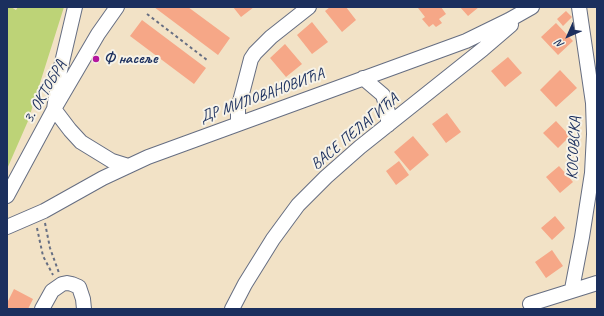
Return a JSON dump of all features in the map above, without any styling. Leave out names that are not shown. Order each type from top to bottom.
[{"type":"street","points":[[75,7],[60,71],[54,109],[81,142],[112,160],[128,166]]},
{"type":"street","name":"3. ОКТОБРА","points":[[7,196],[54,109],[98,34],[117,7]]},
{"type":"street","points":[[238,124],[238,109],[251,59],[270,37],[309,7]]},
{"type":"street","name":"ДР МИЛОВАНОВИЋА","points":[[7,227],[39,213],[103,178],[161,152],[466,41],[509,20],[531,7]]},
{"type":"street","name":"ВАСЕ ПЕЛАГИЋА","points":[[232,309],[245,284],[273,239],[298,205],[326,177],[360,147],[482,50],[531,7]]},
{"type":"street","name":"КОСОВСКА","points":[[572,289],[592,173],[594,134],[593,102],[579,7]]},
{"type":"street","points":[[363,78],[383,96],[388,112],[388,125]]},
{"type":"street","points":[[530,304],[597,282]]},
{"type":"street","points":[[42,309],[57,288],[72,284],[78,288],[83,299],[84,309]]},
{"type":"path","points":[[147,14],[208,60]]},
{"type":"path","points":[[39,213],[50,248],[57,288]]},
{"type":"path","points":[[39,213],[44,256],[57,288]]},
{"type":"green space","points":[[7,7],[11,7],[16,10],[18,7],[64,7],[28,121],[7,169]]},
{"type":"building","points":[[154,7],[188,7],[230,38],[218,55]]},
{"type":"building","points":[[233,7],[254,7],[241,17]]},
{"type":"building","points":[[330,7],[346,7],[356,20],[342,32],[325,11]]},
{"type":"building","points":[[441,7],[446,14],[439,19],[442,23],[436,27],[433,24],[429,27],[422,19],[425,17],[418,8]]},
{"type":"building","points":[[460,7],[479,7],[468,16]]},
{"type":"building","points":[[566,11],[572,17],[563,26],[557,19]]},
{"type":"building","points":[[142,20],[206,68],[194,84],[130,36]]},
{"type":"building","points":[[312,22],[328,42],[312,54],[297,35]]},
{"type":"building","points":[[556,23],[573,41],[558,55],[541,37]]},
{"type":"building","points":[[285,44],[302,64],[286,77],[270,58]]},
{"type":"building","points":[[508,57],[522,73],[505,87],[491,71]]},
{"type":"building","points":[[560,70],[577,88],[556,107],[540,90]]},
{"type":"building","points":[[447,113],[461,132],[446,143],[432,124]]},
{"type":"building","points":[[556,121],[570,136],[558,148],[543,133]]},
{"type":"building","points":[[413,136],[429,155],[410,171],[394,152]]},
{"type":"building","points":[[399,161],[409,175],[396,185],[386,171]]},
{"type":"building","points":[[559,166],[573,182],[560,193],[546,177]]},
{"type":"building","points":[[555,216],[565,228],[552,240],[541,228]]},
{"type":"building","points":[[552,250],[563,266],[546,278],[535,262]]},
{"type":"building","points":[[14,289],[33,299],[28,309],[7,309],[7,303]]},
{"type":"place","name":"Ф насеље","points":[[96,59]]}]
